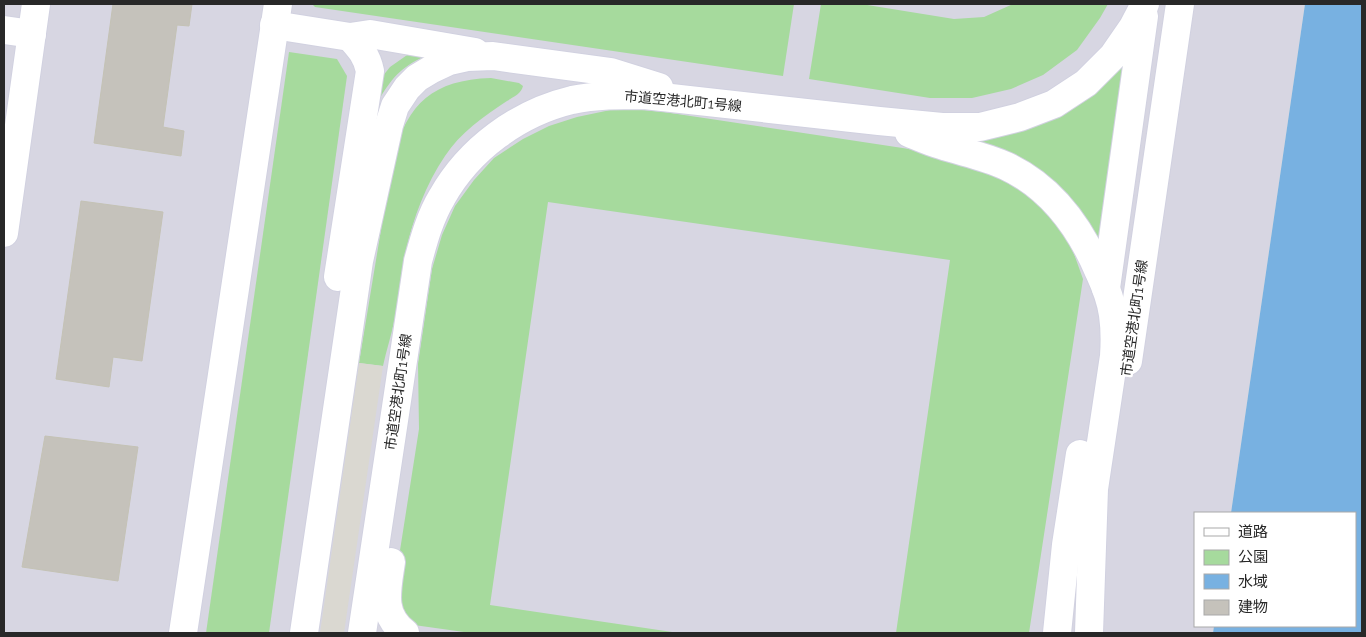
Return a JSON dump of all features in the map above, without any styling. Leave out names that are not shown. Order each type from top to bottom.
[{"type":"street","points":[[4,233],[36,4]]},
{"type":"street","points":[[1057,633],[1066,545],[1106,288],[1145,4]]},
{"type":"street","name":"市道空港北町1号線","points":[[362,633],[418,261],[427,229],[441,198],[460,170],[482,147],[509,127],[539,111],[572,100],[607,95],[644,95],[942,127],[980,127],[1020,117],[1054,104],[1086,82],[1113,56],[1134,27],[1145,4]]},
{"type":"street","name":"市道空港北町1号線","points":[[1089,633],[1180,4]]},
{"type":"street","points":[[183,633],[276,14],[350,37],[370,34],[493,56],[611,72],[710,102]]},
{"type":"street","points":[[4,30],[32,34]]},
{"type":"street","points":[[344,357],[337,287],[370,71],[368,60],[350,37]]},
{"type":"street","points":[[304,633],[359,261],[389,125],[395,106],[407,88],[417,78],[432,69],[449,61],[467,57],[493,56]]},
{"type":"street","points":[[879,121],[940,145],[1006,166],[1032,182],[1053,200],[1076,226],[1091,252],[1106,288],[1113,313],[1115,342],[1094,489],[1089,633]]},
{"type":"street","points":[[401,369],[409,433],[386,603],[389,616],[396,626],[405,633]]},
{"type":"street","points":[[164,633],[164,631],[179,633]]},
{"type":"shaded area","points":[[4,4],[1305,4],[1231,512],[1194,512],[1194,627],[1214,627],[1213,633],[4,633]]},
{"type":"shaded area","points":[[359,363],[383,366],[344,633],[320,633]]},
{"type":"green space","points":[[312,4],[794,4],[783,76],[315,7]]},
{"type":"green space","points":[[821,4],[861,4],[954,19],[984,17],[1013,4],[1108,4],[1077,50],[1043,75],[1011,89],[972,98],[930,98],[809,79]]},
{"type":"green space","points":[[289,52],[337,59],[347,76],[269,633],[206,633]]},
{"type":"green space","points":[[410,53],[428,55],[400,72],[380,98],[382,77],[390,67]]},
{"type":"green space","points":[[1122,61],[1128,63],[1103,244],[981,145],[979,138]]},
{"type":"green space","points":[[491,78],[519,83],[523,86],[516,95],[465,132],[438,167],[416,214],[409,239],[402,268],[394,322],[383,366],[359,363],[393,157],[406,122],[426,98],[438,90],[453,84]]},
{"type":"green space","points":[[620,108],[664,112],[929,152],[1008,174],[1057,222],[1073,251],[1083,279],[1029,633],[896,633],[950,260],[548,202],[490,605],[679,633],[471,633],[414,625],[400,607],[396,576],[419,429],[418,364],[432,269],[442,235],[455,206],[474,180],[494,158],[523,139],[549,126],[577,117]]},
{"type":"water","points":[[1305,4],[1362,4],[1362,633],[1213,633],[1214,627],[1356,627],[1356,512],[1231,512]]},
{"type":"building","points":[[113,4],[192,4],[189,26],[177,25],[163,127],[184,131],[181,156],[94,143]]},
{"type":"building","points":[[81,201],[163,212],[142,361],[113,357],[109,387],[56,379]]},
{"type":"building","points":[[45,436],[138,447],[118,581],[22,567]]}]
